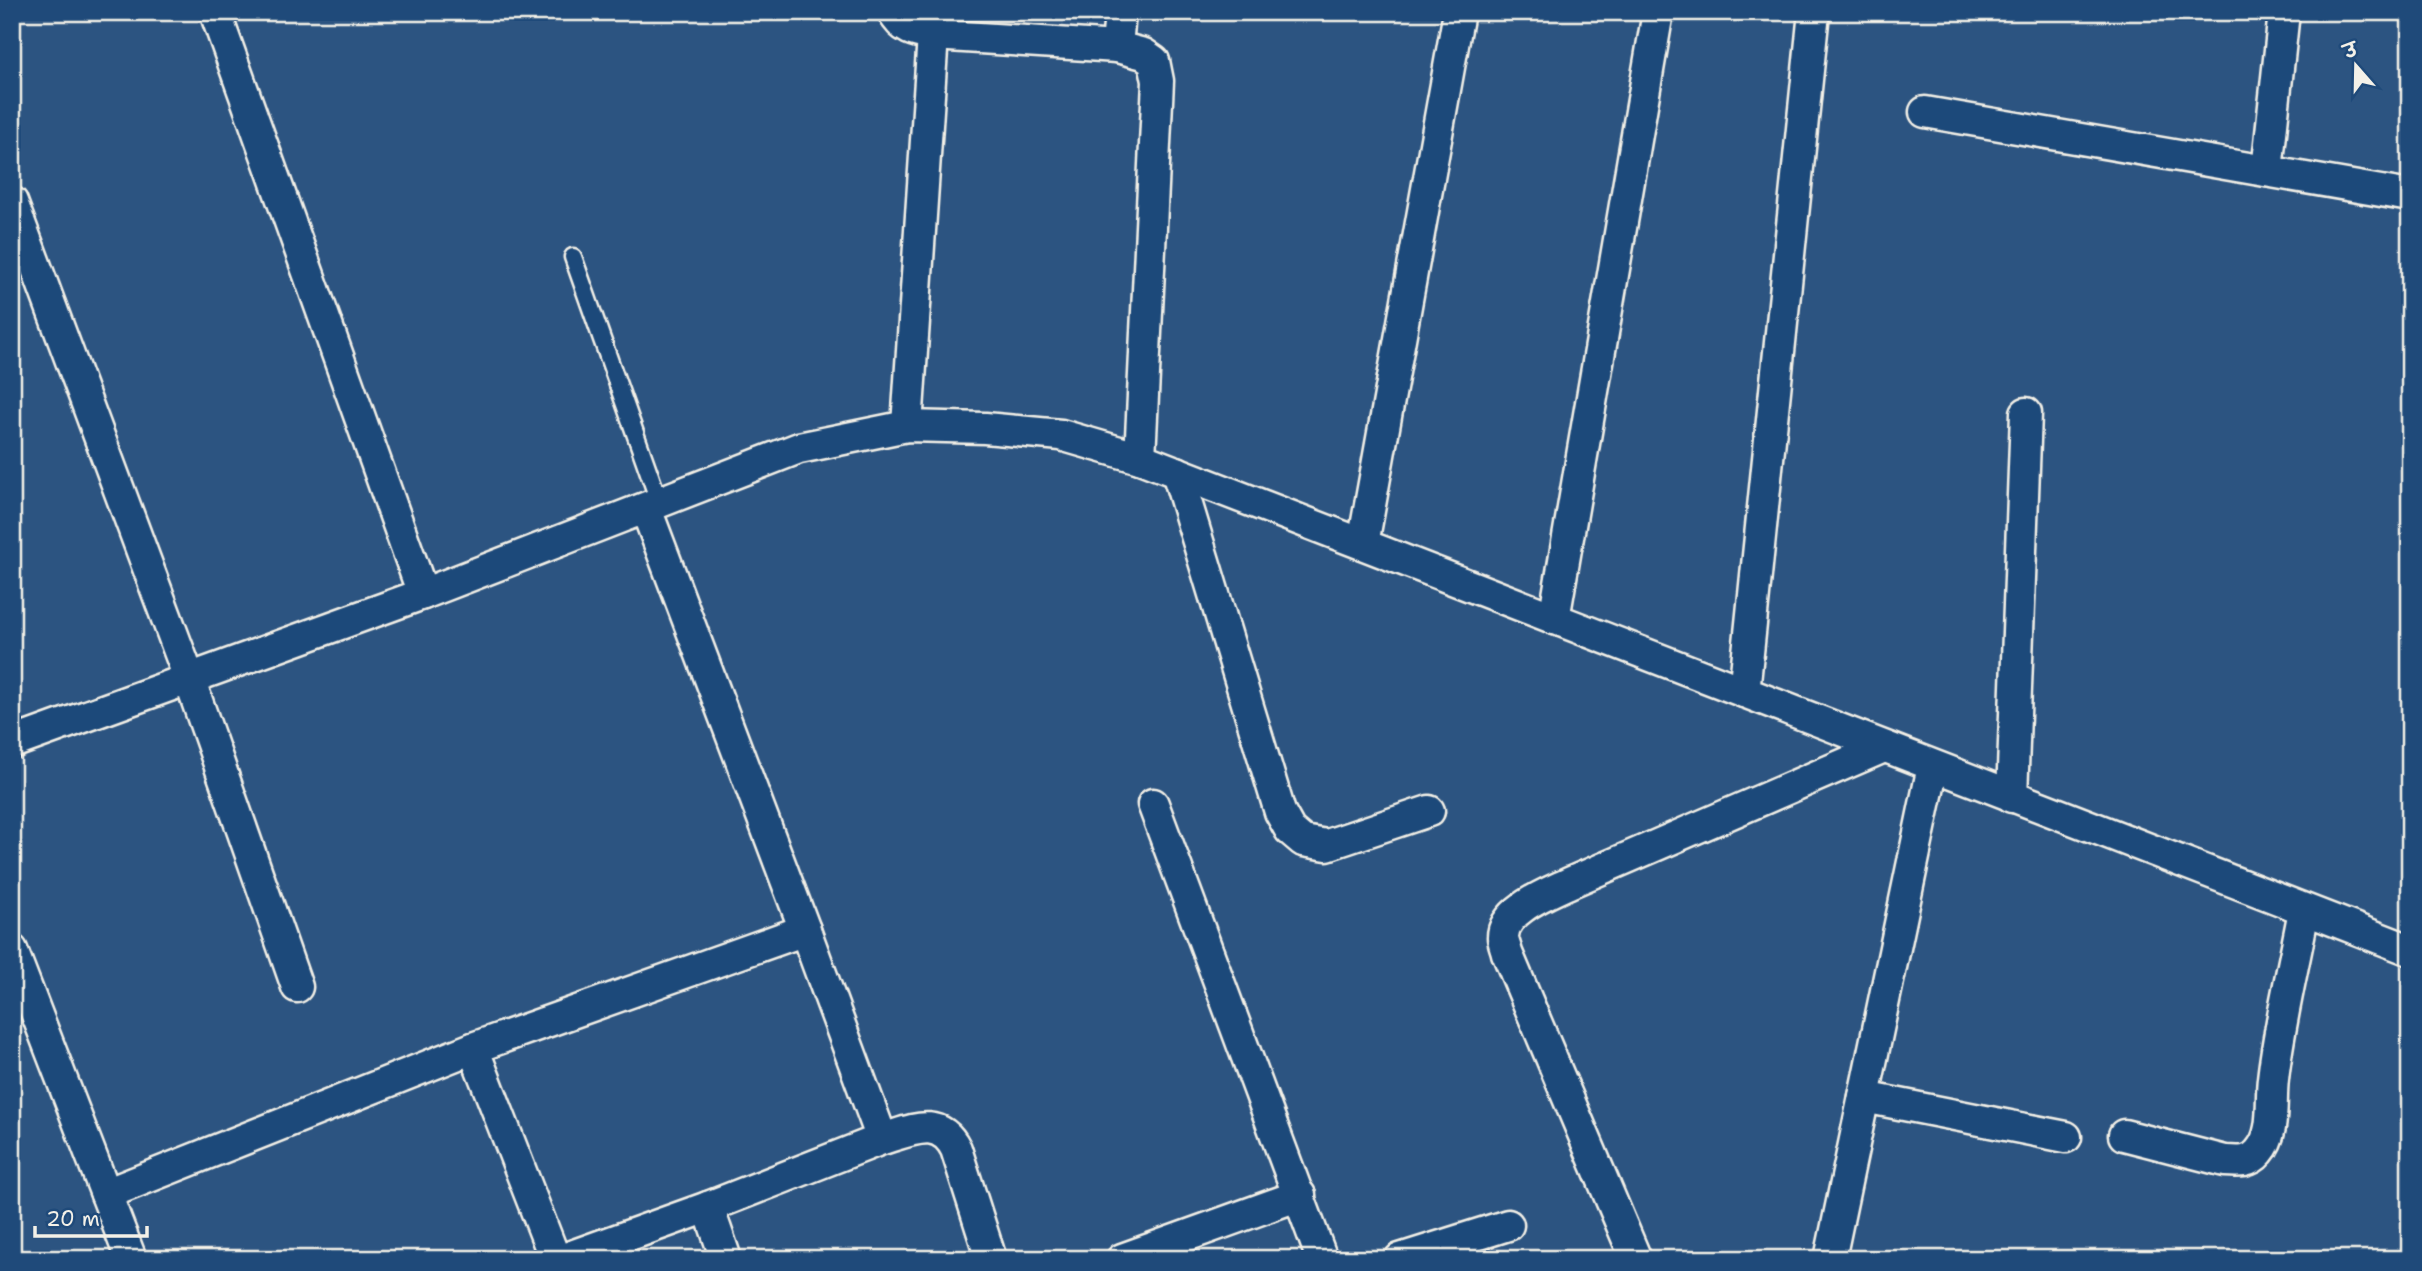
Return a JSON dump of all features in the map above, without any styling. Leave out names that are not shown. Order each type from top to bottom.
[{"type":"street","points":[[215,12],[423,594]]},
{"type":"street","points":[[892,12],[903,27],[912,32],[1117,47],[1150,57],[1157,72],[1140,458]]},
{"type":"street","points":[[1117,47],[1120,12]]},
{"type":"street","points":[[1363,544],[1460,12]]},
{"type":"street","points":[[1554,619],[1658,12]]},
{"type":"street","points":[[1744,692],[1814,12]]},
{"type":"street","points":[[2267,171],[2284,12]]},
{"type":"street","points":[[906,426],[933,35]]},
{"type":"street","points":[[1925,112],[2410,195]]},
{"type":"street","points":[[12,202],[19,242],[189,678],[297,987]]},
{"type":"street","points":[[2012,797],[2026,413]]},
{"type":"street","points":[[12,743],[423,594],[799,448],[906,426],[985,428],[1061,435],[1140,458],[2410,950]]},
{"type":"street","points":[[1177,472],[1280,813],[1290,830],[1303,841],[1327,845],[1429,811]]},
{"type":"street","points":[[653,506],[882,1139]]},
{"type":"street","points":[[1636,1259],[1507,953],[1503,936],[1509,920],[1528,904],[1569,883],[1884,747]]},
{"type":"street","points":[[1830,1259],[1933,766]]},
{"type":"street","points":[[1153,804],[1322,1259]]},
{"type":"street","points":[[2123,1135],[2240,1163],[2259,1152],[2266,1142],[2270,1123],[2273,1079],[2304,910]]},
{"type":"street","points":[[106,1194],[473,1048],[805,930]]},
{"type":"street","points":[[12,950],[131,1259]]},
{"type":"street","points":[[473,1048],[555,1259]]},
{"type":"street","points":[[1864,1097],[2066,1137]]},
{"type":"street","points":[[563,1259],[708,1207],[882,1139],[916,1129],[933,1128],[950,1136],[956,1149],[991,1259]]},
{"type":"street","points":[[1122,1259],[1300,1195]]},
{"type":"street","points":[[708,1207],[726,1259]]},
{"type":"street","points":[[1400,1259],[1508,1225]]},
{"type":"lane","points":[[573,257],[653,506]]}]
